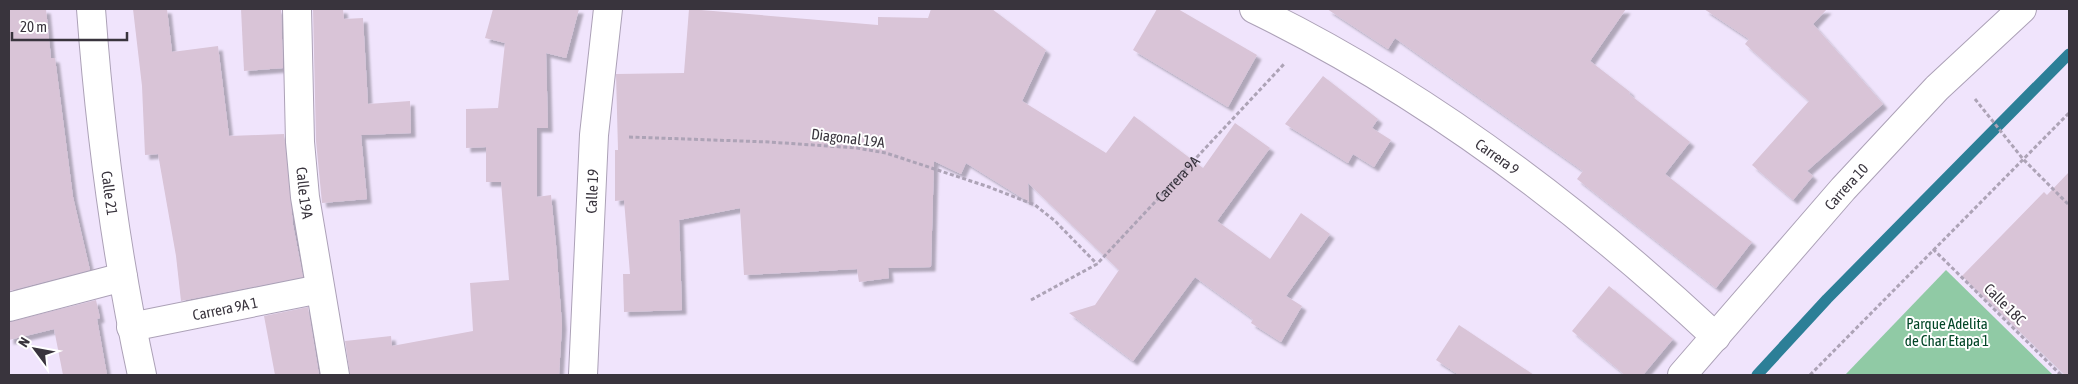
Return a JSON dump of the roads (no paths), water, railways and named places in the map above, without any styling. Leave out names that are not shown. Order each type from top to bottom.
[{"type":"street","name":"Calle 21","points":[[92,9],[96,83],[123,277],[131,327],[142,375]]},
{"type":"street","name":"Calle 19A","points":[[297,9],[300,142],[311,239],[335,375]]},
{"type":"street","name":"Calle 19","points":[[583,375],[594,135],[608,9]]},
{"type":"street","name":"Carrera 9","points":[[1256,9],[1382,80],[1454,125],[1523,173],[1590,225],[1655,280],[1716,338]]},
{"type":"street","name":"Carrera 10","points":[[1682,375],[1843,189],[1937,88],[2022,9]]},
{"type":"street","points":[[9,307],[123,277]]},
{"type":"street","name":"Carrera 9A 1","points":[[131,327],[320,289]]},
{"type":"waterway","points":[[1757,375],[1827,299],[2069,54]]},
{"type":"park label","name":"Parque Adelita de Char Etapa 1","points":[[1947,332]]}]
